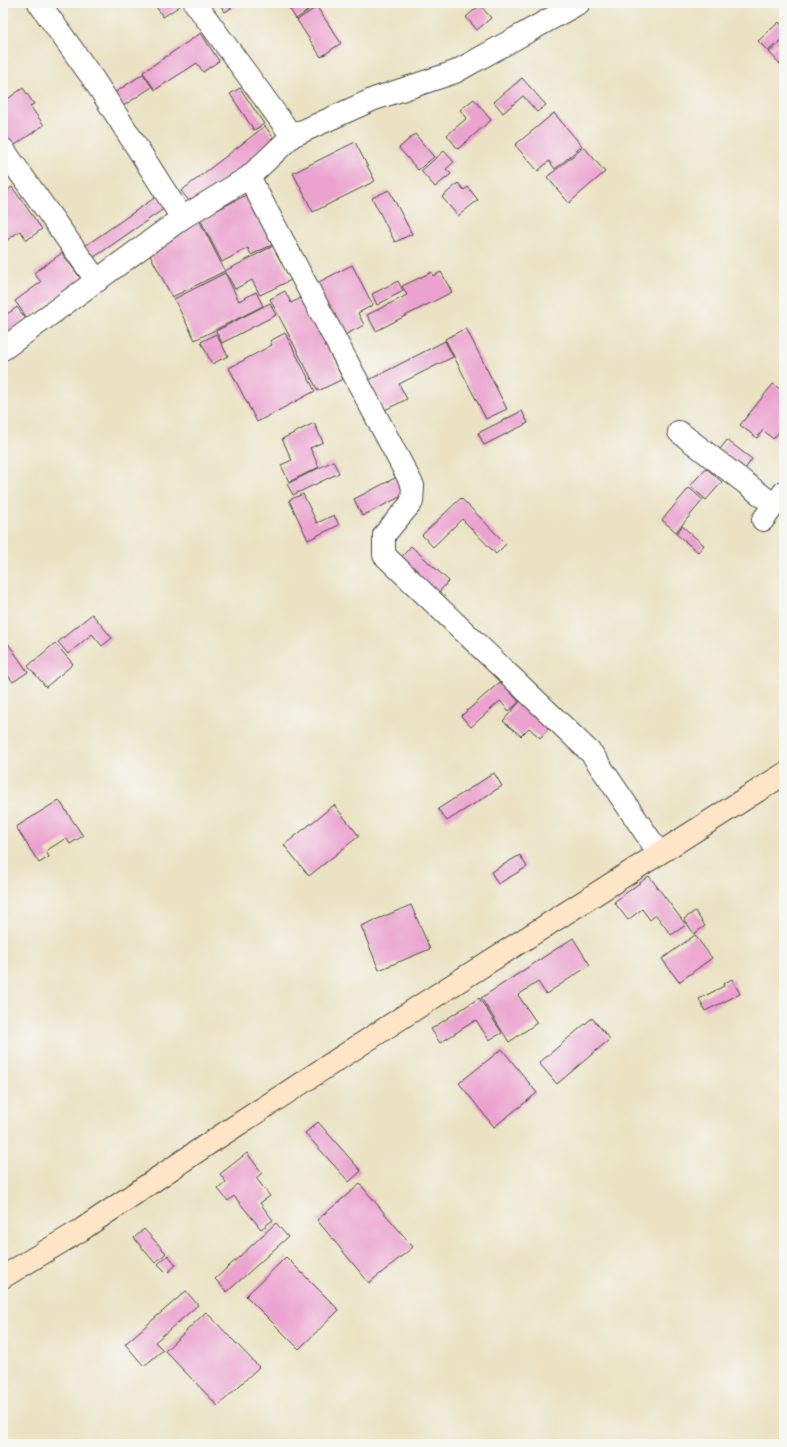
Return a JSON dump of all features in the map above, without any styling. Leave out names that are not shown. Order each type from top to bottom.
[{"type":"street","points":[[39,3],[94,80],[182,218]]},
{"type":"street","points":[[195,3],[292,136]]},
{"type":"street","points":[[3,349],[182,218],[249,177],[292,136],[374,99],[455,72],[580,3]]},
{"type":"street","points":[[3,149],[97,281]]},
{"type":"street","points":[[249,177],[413,486],[412,502],[384,535],[384,555],[592,754],[659,853]]},
{"type":"street","points":[[679,432],[774,506]]},
{"type":"street","points":[[3,1277],[80,1230],[415,1008],[784,774]]},
{"type":"building","points":[[157,3],[178,3],[180,6],[163,17],[155,5]]},
{"type":"building","points":[[219,3],[239,3],[225,12]]},
{"type":"building","points":[[286,3],[316,3],[317,4],[296,19]]},
{"type":"building","points":[[480,5],[491,18],[477,30],[466,17]]},
{"type":"building","points":[[317,7],[341,43],[321,57],[297,20]]},
{"type":"building","points":[[779,22],[784,28],[784,37],[768,51],[758,41]]},
{"type":"building","points":[[201,33],[219,61],[203,72],[197,63],[155,90],[143,72]]},
{"type":"building","points":[[781,42],[784,45],[784,62],[781,65],[769,52]]},
{"type":"building","points":[[143,74],[152,87],[117,110],[108,97]]},
{"type":"building","points":[[522,78],[546,105],[537,112],[523,96],[503,113],[494,102]]},
{"type":"building","points":[[23,88],[34,104],[30,106],[44,125],[9,149],[3,140],[3,102]]},
{"type":"building","points":[[240,88],[264,124],[254,130],[230,94]]},
{"type":"building","points":[[474,99],[491,120],[458,149],[447,135],[467,118],[460,110]]},
{"type":"building","points":[[554,113],[582,146],[555,169],[549,161],[538,171],[515,145]]},
{"type":"building","points":[[265,126],[278,144],[191,203],[181,191]]},
{"type":"building","points":[[415,134],[434,157],[418,170],[399,148]]},
{"type":"building","points":[[355,142],[375,181],[313,212],[293,173]]},
{"type":"building","points":[[584,147],[605,172],[569,203],[547,177]]},
{"type":"building","points":[[444,151],[454,162],[446,169],[451,174],[435,187],[421,171]]},
{"type":"building","points":[[458,183],[464,190],[468,187],[478,200],[458,216],[442,197]]},
{"type":"building","points":[[12,187],[42,229],[27,240],[20,231],[3,243],[3,194]]},
{"type":"building","points":[[389,190],[412,234],[395,242],[372,198]]},
{"type":"building","points":[[160,194],[168,206],[93,258],[85,246]]},
{"type":"building","points":[[246,195],[272,245],[251,255],[248,248],[222,262],[200,219]]},
{"type":"building","points":[[199,220],[225,271],[172,297],[146,247]]},
{"type":"building","points":[[273,246],[291,280],[260,295],[252,280],[235,289],[225,271]]},
{"type":"building","points":[[62,253],[81,279],[27,318],[15,301],[41,282],[34,273]]},
{"type":"building","points":[[352,265],[373,305],[358,313],[364,325],[339,338],[313,285]]},
{"type":"building","points":[[432,272],[433,276],[441,272],[452,292],[376,331],[367,315],[407,295],[402,286]]},
{"type":"building","points":[[225,273],[239,301],[256,292],[263,306],[195,340],[174,299]]},
{"type":"building","points":[[398,281],[403,291],[377,305],[372,294]]},
{"type":"building","points":[[285,291],[291,303],[301,298],[343,379],[318,391],[270,299]]},
{"type":"building","points":[[270,303],[276,315],[222,343],[216,331]]},
{"type":"building","points":[[17,307],[26,319],[3,336],[3,317]]},
{"type":"building","points":[[466,328],[507,409],[486,419],[445,339]]},
{"type":"building","points":[[285,333],[315,391],[257,422],[229,368],[272,345],[270,341]]},
{"type":"building","points":[[216,334],[228,356],[212,364],[201,342]]},
{"type":"building","points":[[445,341],[453,357],[399,384],[407,399],[385,410],[369,380]]},
{"type":"building","points":[[773,384],[784,392],[784,426],[773,439],[763,430],[757,438],[740,425]]},
{"type":"building","points":[[522,411],[528,423],[484,445],[478,433]]},
{"type":"building","points":[[314,423],[323,442],[310,448],[319,467],[289,482],[281,465],[292,460],[282,439]]},
{"type":"building","points":[[727,440],[752,459],[743,472],[718,452]]},
{"type":"building","points":[[333,461],[339,473],[293,495],[287,484]]},
{"type":"building","points":[[706,468],[722,482],[706,500],[690,486]]},
{"type":"building","points":[[399,476],[408,493],[362,516],[354,499]]},
{"type":"building","points":[[689,488],[703,500],[676,532],[662,520]]},
{"type":"building","points":[[303,494],[317,523],[334,515],[339,525],[308,540],[289,500]]},
{"type":"building","points":[[461,498],[506,544],[496,554],[462,519],[433,547],[422,535]]},
{"type":"building","points":[[682,526],[704,545],[698,552],[676,534]]},
{"type":"building","points":[[411,546],[449,581],[437,594],[399,560]]},
{"type":"building","points":[[92,614],[112,638],[102,646],[92,634],[68,654],[58,642]]},
{"type":"building","points":[[7,642],[28,672],[13,682],[3,669],[3,645]]},
{"type":"building","points":[[55,643],[73,664],[46,687],[28,666]]},
{"type":"building","points":[[501,681],[519,702],[509,711],[500,701],[471,727],[461,716]]},
{"type":"building","points":[[521,700],[551,726],[540,738],[529,728],[521,736],[503,721]]},
{"type":"building","points":[[494,773],[502,786],[447,821],[438,809]]},
{"type":"building","points":[[59,800],[83,836],[70,844],[66,838],[46,851],[49,857],[39,863],[16,827]]},
{"type":"building","points":[[334,805],[359,836],[309,876],[284,845]]},
{"type":"building","points":[[520,855],[527,867],[498,884],[491,872]]},
{"type":"building","points":[[649,876],[686,925],[671,935],[656,915],[650,920],[642,909],[628,920],[614,902]]},
{"type":"building","points":[[411,905],[430,949],[379,970],[361,926]]},
{"type":"building","points":[[695,911],[705,926],[694,934],[684,919]]},
{"type":"building","points":[[695,935],[712,958],[679,982],[662,959]]},
{"type":"building","points":[[573,938],[590,965],[546,994],[538,982],[518,995],[537,1023],[509,1042],[481,998]]},
{"type":"building","points":[[732,979],[740,994],[705,1011],[699,999],[724,986],[723,984]]},
{"type":"building","points":[[479,998],[502,1033],[489,1040],[476,1020],[440,1043],[431,1029]]},
{"type":"building","points":[[592,1018],[610,1039],[557,1084],[539,1063]]},
{"type":"building","points":[[502,1049],[537,1093],[494,1127],[459,1083]]},
{"type":"building","points":[[318,1122],[361,1171],[349,1182],[305,1133]]},
{"type":"building","points":[[247,1153],[262,1173],[256,1178],[270,1196],[260,1203],[273,1220],[261,1229],[234,1196],[228,1201],[218,1189],[226,1182],[220,1174]]},
{"type":"building","points":[[360,1184],[413,1247],[369,1283],[317,1220]]},
{"type":"building","points":[[276,1223],[288,1237],[227,1292],[215,1279]]},
{"type":"building","points":[[144,1229],[166,1253],[155,1263],[134,1238]]},
{"type":"building","points":[[168,1255],[176,1265],[167,1273],[158,1264]]},
{"type":"building","points":[[286,1257],[339,1310],[299,1349],[246,1296]]},
{"type":"building","points":[[186,1291],[198,1305],[155,1342],[163,1350],[144,1366],[125,1344]]},
{"type":"building","points":[[206,1312],[259,1367],[218,1406],[165,1351]]}]
